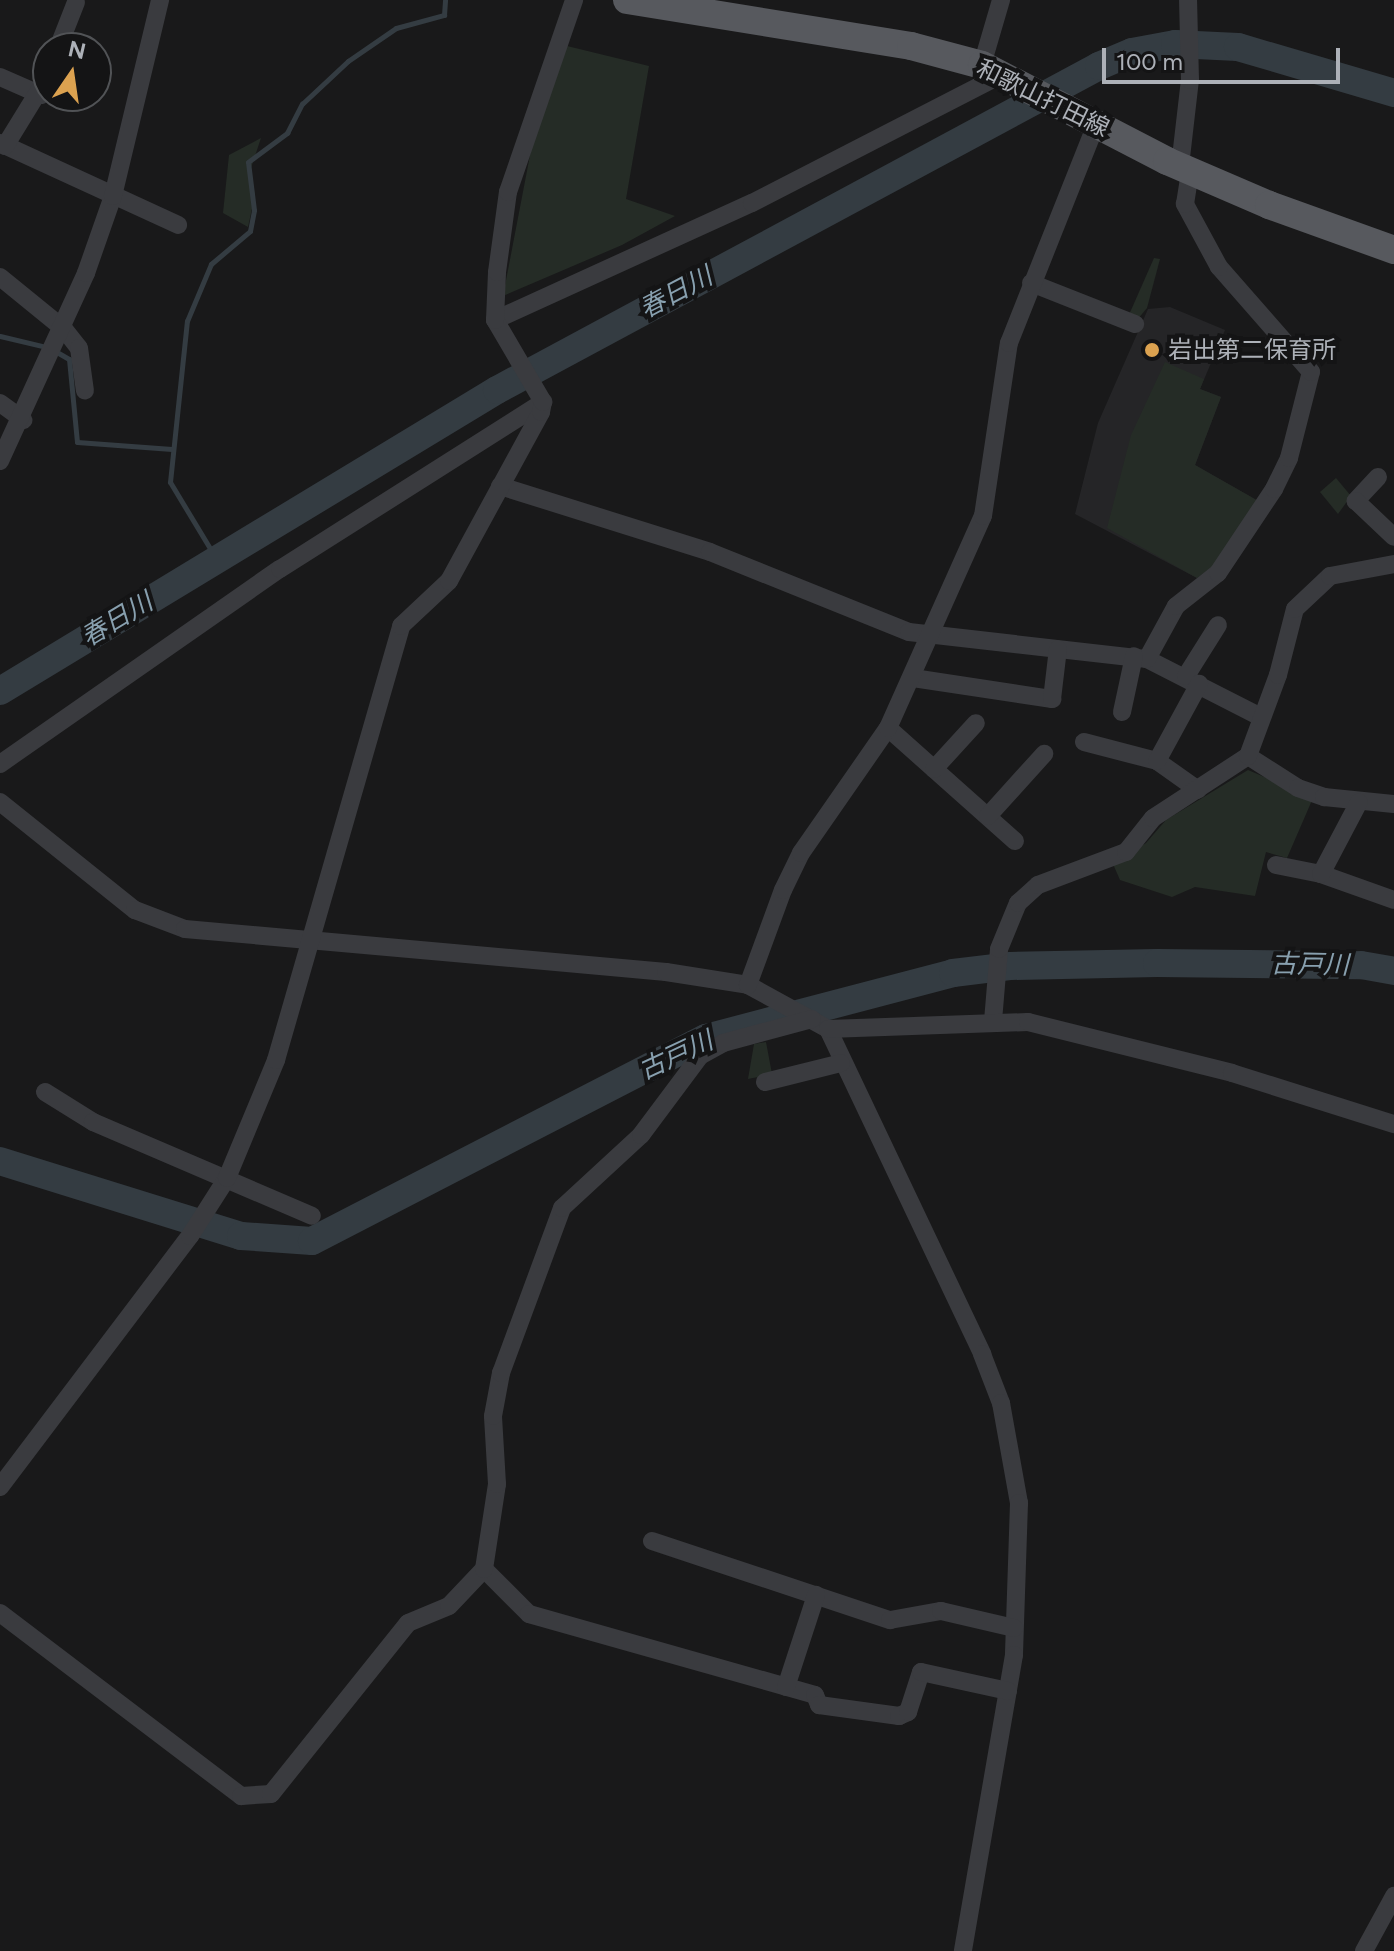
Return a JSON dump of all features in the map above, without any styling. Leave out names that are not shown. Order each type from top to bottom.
[{"type":"main road","name":"和歌山打田線","points":[[627,0],[659,2],[911,46],[998,72],[1185,169],[1394,250]]},
{"type":"street","points":[[0,461],[23,420],[64,329],[113,196],[160,0]]},
{"type":"street","points":[[539,396],[499,327],[508,192],[574,0]]},
{"type":"street","points":[[499,327],[739,209],[998,72],[1001,0]]},
{"type":"street","points":[[64,32],[76,2]]},
{"type":"street","points":[[1122,712],[1141,657],[1176,606],[1218,573],[1274,489],[1289,458],[1311,372],[1219,267],[1185,204],[1190,80],[1188,8]]},
{"type":"street","points":[[0,77],[32,91]]},
{"type":"street","points":[[32,106],[2,144],[178,225]]},
{"type":"street","points":[[748,985],[801,853],[888,728],[983,516],[1009,343],[1087,119]]},
{"type":"street","points":[[0,277],[64,329],[79,348],[85,391]]},
{"type":"street","points":[[1031,283],[1135,324]]},
{"type":"street","points":[[0,1487],[190,1236],[227,1178],[276,1060],[401,626],[449,581],[500,486],[539,396]]},
{"type":"street","points":[[0,764],[280,569],[539,396]]},
{"type":"street","points":[[0,403],[23,420]]},
{"type":"street","points":[[1378,477],[1356,501],[1394,537]]},
{"type":"street","points":[[500,486],[710,552],[930,637],[1141,657],[1193,680],[1261,717]]},
{"type":"street","points":[[993,1021],[999,949],[1018,903],[1038,885],[1126,852],[1153,818],[1248,756],[1295,609],[1330,576],[1394,564]]},
{"type":"street","points":[[1157,761],[1218,625]]},
{"type":"street","points":[[913,678],[1052,699],[1058,649]]},
{"type":"street","points":[[934,769],[976,723]]},
{"type":"street","points":[[888,728],[1015,841]]},
{"type":"street","points":[[1084,742],[1157,761],[1198,790]]},
{"type":"street","points":[[988,816],[1044,754]]},
{"type":"street","points":[[1248,756],[1298,788],[1359,802],[1394,804]]},
{"type":"street","points":[[0,802],[135,910],[185,929],[666,972],[748,985],[820,1024],[1001,1403],[1019,1503],[1008,1691],[963,1951]]},
{"type":"street","points":[[1321,874],[1359,802]]},
{"type":"street","points":[[1276,865],[1321,874],[1394,899]]},
{"type":"street","points":[[0,1613],[151,1731],[241,1796],[257,1799],[271,1794],[408,1623],[449,1606],[484,1569],[497,1484],[493,1416],[501,1373],[562,1208],[580,1186],[641,1135],[700,1056],[723,1043],[820,1024],[1028,1022],[1093,1036],[1394,1124]]},
{"type":"street","points":[[765,1082],[841,1063]]},
{"type":"street","points":[[45,1092],[93,1122],[312,1216]]},
{"type":"street","points":[[652,1541],[890,1620],[941,1611],[1014,1628]]},
{"type":"street","points":[[484,1569],[529,1614],[815,1695],[819,1705],[899,1716],[908,1712],[921,1672],[1008,1691]]},
{"type":"street","points":[[786,1687],[816,1595]]},
{"type":"street","points":[[1364,1951],[1394,1896]]},
{"type":"shaded area","points":[[567,46],[649,66],[626,199],[675,216],[622,245],[503,296],[531,150]]},
{"type":"shaded area","points":[[261,138],[250,171],[255,195],[248,227],[223,213],[229,155]]},
{"type":"shaded area","points":[[1154,258],[1160,259],[1147,308],[1137,320],[1128,317]]},
{"type":"shaded area","points":[[1170,307],[1225,330],[1200,389],[1221,397],[1195,465],[1260,502],[1197,578],[1075,514],[1098,423],[1148,309]]},
{"type":"shaded area","points":[[1165,362],[1204,379],[1200,389],[1221,397],[1195,465],[1260,502],[1215,565],[1197,578],[1107,528],[1131,435]]},
{"type":"shaded area","points":[[1336,478],[1351,496],[1338,514],[1320,492]]},
{"type":"shaded area","points":[[1248,770],[1313,798],[1287,858],[1266,852],[1255,896],[1195,887],[1172,897],[1120,880],[1113,864],[1146,843],[1166,820]]},
{"type":"shaded area","points":[[766,1042],[772,1074],[748,1079],[754,1044]]},
{"type":"waterway","points":[[217,560],[170,482],[187,321],[211,264],[250,231],[254,210],[248,162],[287,133],[302,104],[348,61],[396,28],[444,15],[445,0]]},
{"type":"waterway","name":"春日川","points":[[0,691],[497,390],[1099,66],[1132,52],[1175,44],[1238,47],[1394,93]]},
{"type":"waterway","points":[[0,336],[46,347]]},
{"type":"waterway","points":[[55,351],[69,359],[77,442],[172,449]]},
{"type":"waterway","name":"古戸川","points":[[0,1161],[241,1236],[312,1241],[706,1038],[953,973],[1010,966],[1157,963],[1361,965],[1394,971]]},
{"type":"place","name":"岩出第二保育所","points":[[1152,350]]}]
